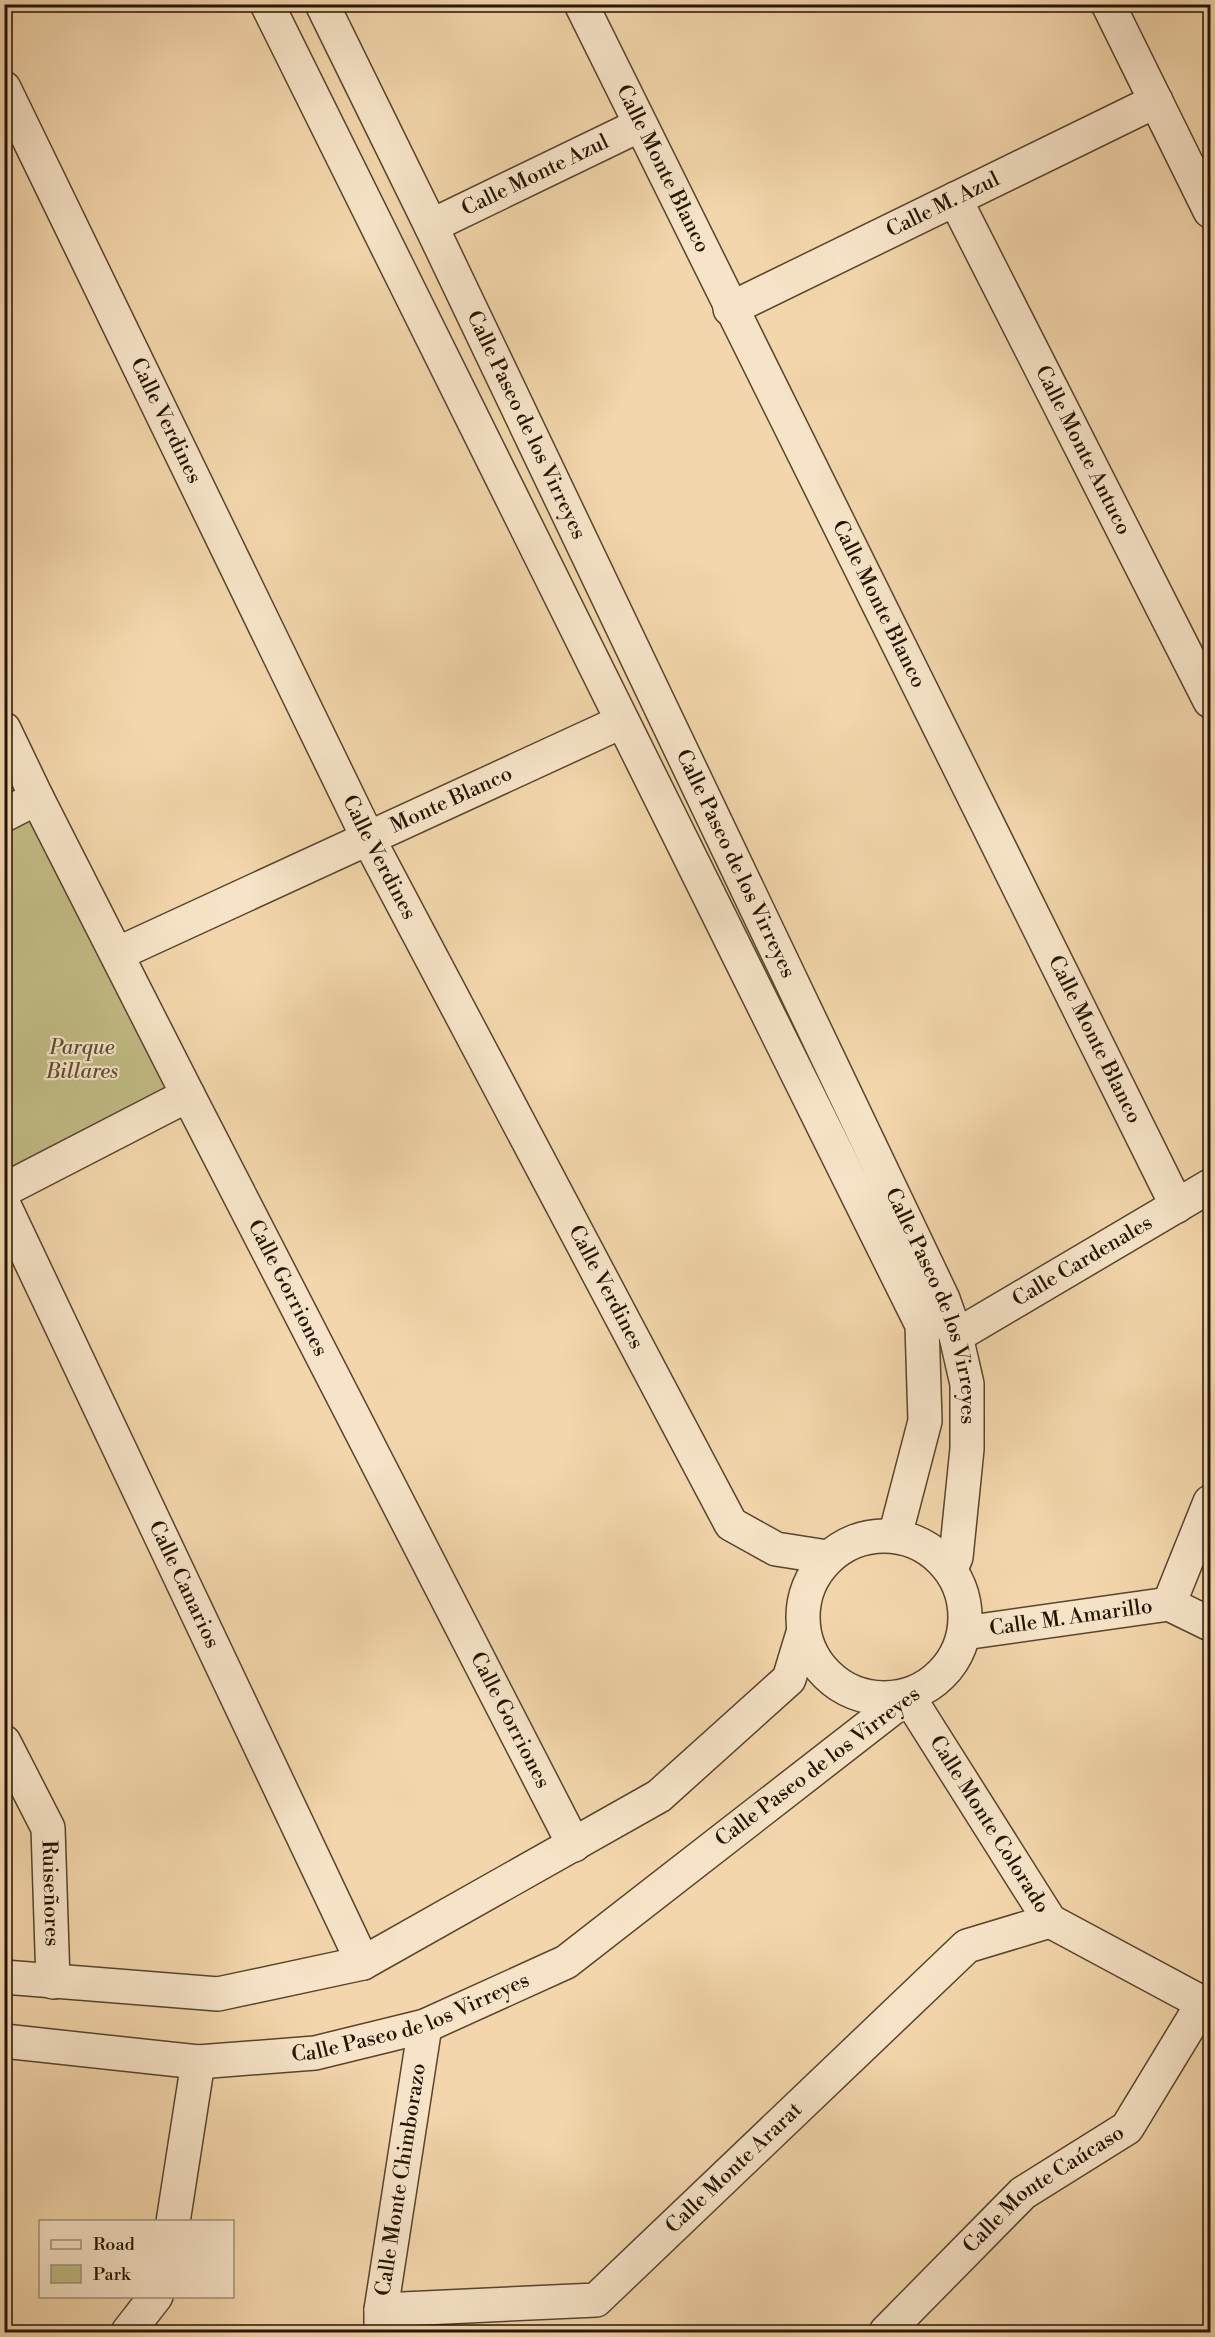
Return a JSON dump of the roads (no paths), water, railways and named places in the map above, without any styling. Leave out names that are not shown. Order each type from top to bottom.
[{"type":"street","name":"Calle Paseo de los Virreyes","points":[[267,4],[621,722],[922,1325],[925,1421],[895,1536]]},
{"type":"street","name":"Calle Paseo de los Virreyes","points":[[4,2042],[198,2062],[315,2053],[425,2026],[566,1962],[909,1696],[945,1672],[964,1633],[964,1600],[951,1569],[956,1557],[967,1449],[967,1384],[956,1336],[943,1299],[431,226],[322,4]]},
{"type":"street","name":"Calle Monte Blanco","points":[[581,4],[730,309],[1177,1206]]},
{"type":"street","points":[[1108,4],[1210,211]]},
{"type":"street","name":"Calle Verdines","points":[[4,88],[368,838],[731,1524],[776,1549],[827,1557]]},
{"type":"street","name":"Calle M. Azul","points":[[730,309],[1156,101]]},
{"type":"street","name":"Calle Monte Azul","points":[[431,226],[640,125]]},
{"type":"street","name":"Calle Monte Antuco","points":[[955,199],[1210,701]]},
{"type":"street","name":"Monte Blanco","points":[[117,954],[621,722]]},
{"type":"street","name":"Calle Gorriones","points":[[4,729],[188,1095],[573,1845]]},
{"type":"street","points":[[4,815],[37,798]]},
{"type":"street","points":[[4,1190],[188,1095]]},
{"type":"street","name":"Calle Cardenales","points":[[956,1336],[1210,1186]]},
{"type":"street","name":"Calle Canarios","points":[[4,1205],[363,1963]]},
{"type":"street","points":[[1169,1604],[1210,1502]]},
{"type":"street","points":[[4,1977],[218,1994],[363,1963],[659,1796],[789,1679],[803,1633],[806,1592],[827,1557],[858,1539],[895,1536],[926,1547],[951,1569]]},
{"type":"street","name":"Calle M. Amarillo","points":[[964,1633],[1169,1604],[1210,1624]]},
{"type":"street","points":[[803,1633],[816,1664],[842,1687],[875,1699],[909,1696]]},
{"type":"street","name":"Calle Monte Colorado","points":[[909,1696],[1050,1921],[1207,2005]]},
{"type":"street","name":"Ruiseñores","points":[[4,1742],[48,1828],[54,1982]]},
{"type":"street","name":"Calle Monte Ararat","points":[[381,2321],[596,2300],[967,1946],[1050,1921]]},
{"type":"street","name":"Calle Monte Caúcaso","points":[[886,2332],[1023,2193],[1127,2128],[1207,2005]]},
{"type":"street","name":"Calle Monte Chimborazo","points":[[381,2321],[425,2026]]},
{"type":"street","points":[[173,2220],[198,2062]]},
{"type":"street","points":[[128,2332],[154,2298]]},
{"type":"park label","name":"Parque Billares","points":[[82,1060]]}]
